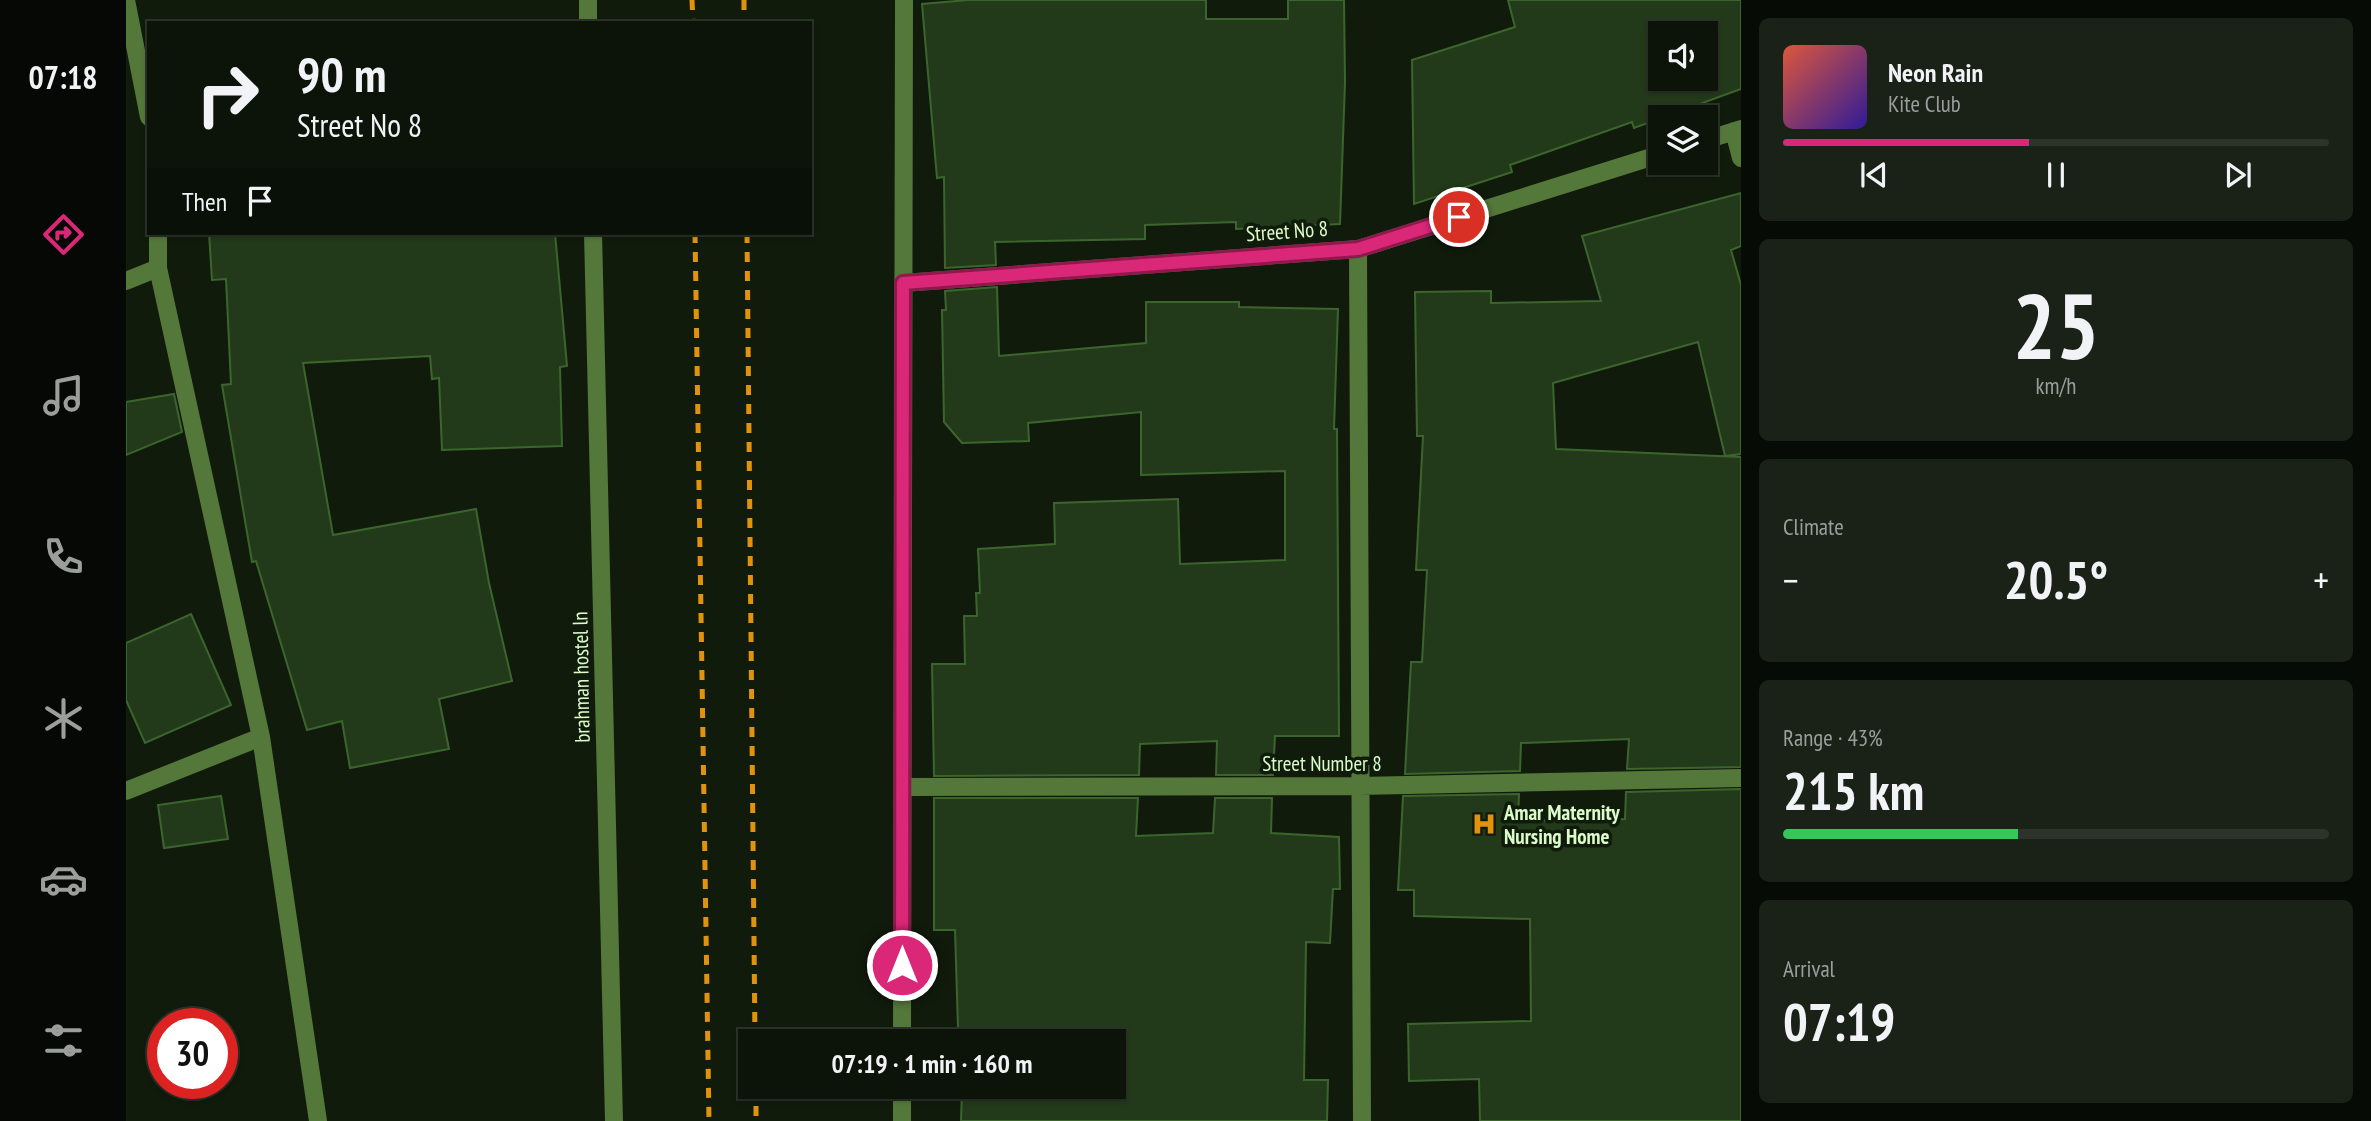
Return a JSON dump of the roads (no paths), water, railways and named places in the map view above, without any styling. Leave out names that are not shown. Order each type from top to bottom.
[{"type":"street","points":[[126,0],[147,107]]},
{"type":"street","points":[[588,0],[588,21]]},
{"type":"street","points":[[902,1029],[904,0]]},
{"type":"street","points":[[1718,136],[1738,130],[1741,158]]},
{"type":"street","name":"Street No 8","points":[[903,283],[1358,249],[1648,158]]},
{"type":"street","points":[[158,235],[158,268],[261,737],[318,1121]]},
{"type":"street","name":"brahman hostel ln","points":[[593,235],[614,1121]]},
{"type":"street","points":[[1358,249],[1362,1121]]},
{"type":"street","points":[[126,281],[158,268]]},
{"type":"street","points":[[126,791],[261,737]]},
{"type":"street","name":"Street Number 8","points":[[903,787],[1359,786],[1741,778]]},
{"type":"street","points":[[902,1099],[902,1121]]},
{"type":"railway","points":[[692,0],[693,21]]},
{"type":"railway","points":[[744,0],[744,21]]},
{"type":"railway","points":[[695,235],[709,1121]]},
{"type":"railway","points":[[747,235],[755,1029]]},
{"type":"railway","points":[[756,1099],[756,1121]]},
{"type":"place","name":"Amar Maternity Nursing Home","points":[[1484,824]]}]
